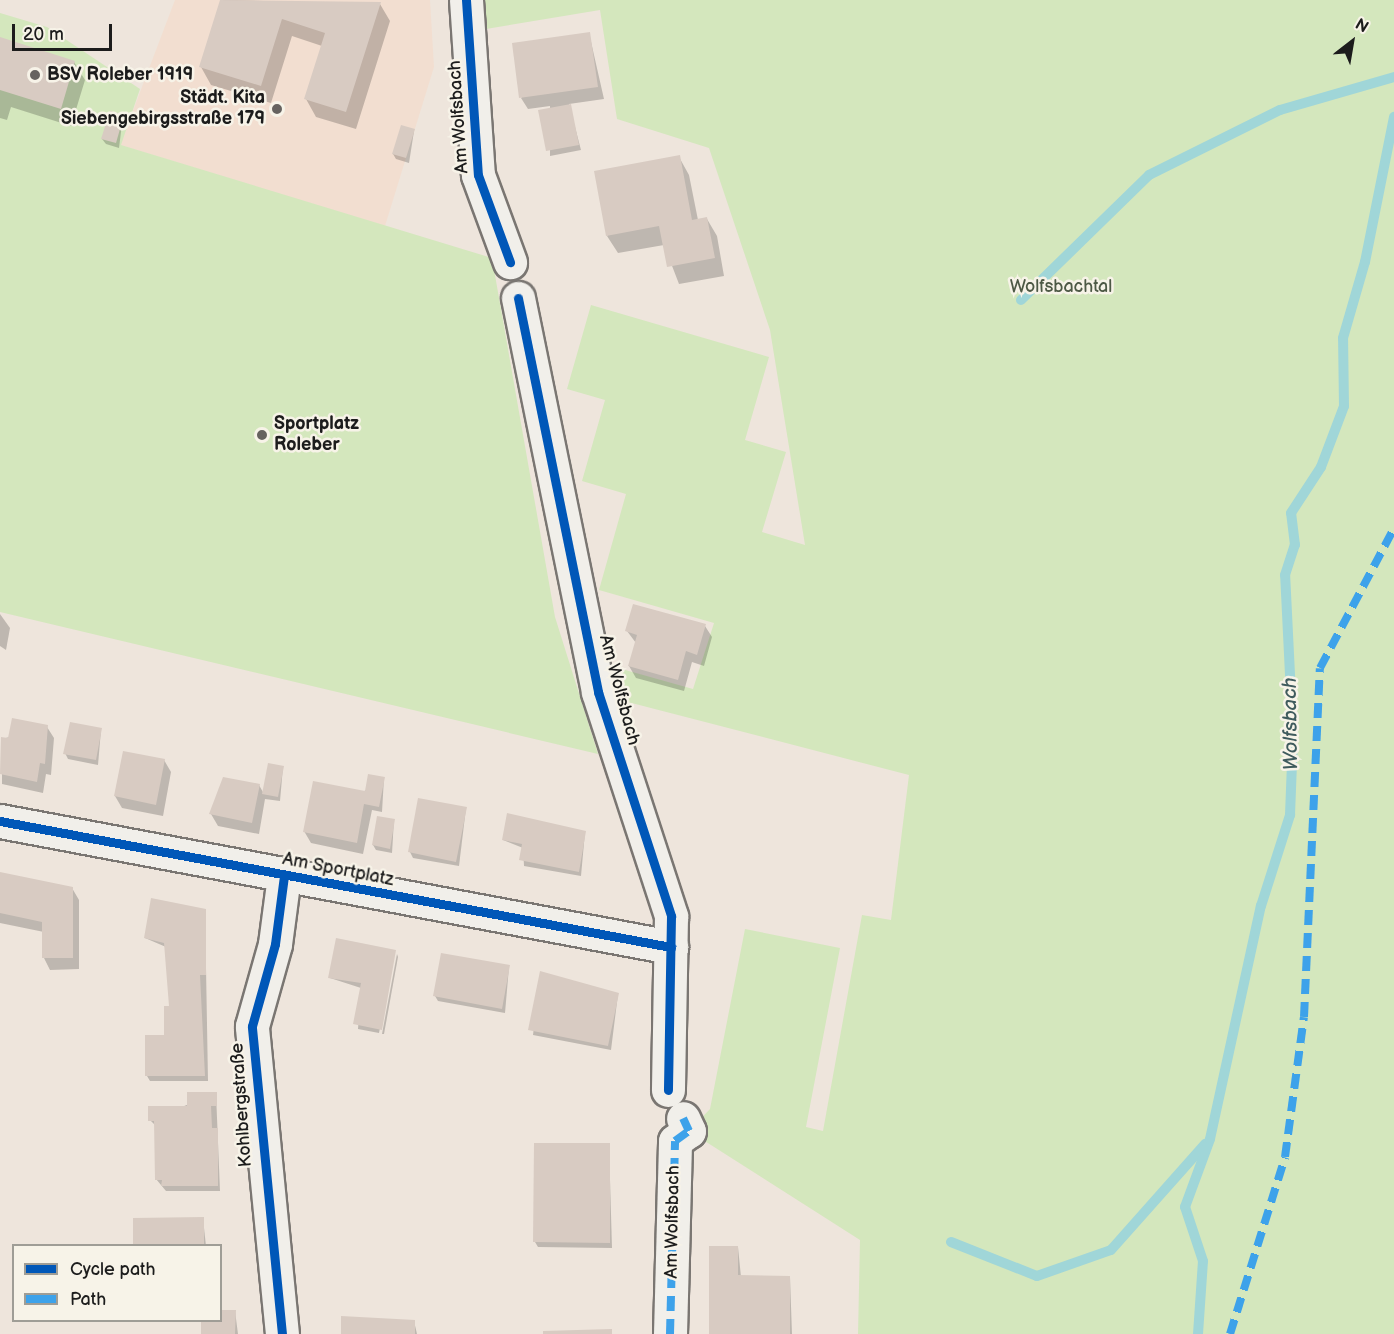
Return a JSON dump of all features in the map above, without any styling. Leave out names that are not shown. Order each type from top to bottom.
[{"type":"street","name":"Am Wolfsbach","points":[[466,0],[478,175],[510,262]]},
{"type":"street","name":"Am Wolfsbach","points":[[518,298],[598,692],[671,916],[668,1090]]},
{"type":"street","name":"Am Sportplatz","points":[[0,821],[671,947]]},
{"type":"street","name":"Kohlbergstraße","points":[[282,1334],[252,1026],[274,944],[284,876]]},
{"type":"street","name":"Am Wolfsbach","points":[[670,1334],[675,1141],[689,1131],[682,1119]]},
{"type":"shaded area","name":"Städt. Kita Siebengebirgsstraße 179","points":[[175,0],[430,0],[434,67],[385,226],[120,145]]},
{"type":"green space","name":"Wolfsbachtal","points":[[483,0],[1394,0],[1394,1334],[858,1334],[860,1240],[689,1131],[710,1109],[745,929],[840,948],[806,1127],[823,1131],[862,915],[891,920],[909,775],[620,700],[611,666],[693,689],[714,623],[599,590],[626,494],[582,481],[605,400],[567,389],[591,305],[769,357],[745,440],[786,452],[762,532],[805,545],[770,330],[709,148],[617,119],[600,10],[486,29]]},
{"type":"green space","name":"Sportplatz Roleber","points":[[0,13],[47,27],[140,89],[121,145],[492,258],[555,617],[598,754],[0,612]]},
{"type":"building","points":[[220,0],[381,2],[346,112],[304,99],[325,33],[282,19],[261,86],[199,67]]},
{"type":"building","points":[[590,32],[598,87],[519,98],[512,43]]},
{"type":"building","name":"BSV Roleber 1919","points":[[0,37],[75,61],[61,109],[0,90]]},
{"type":"building","points":[[571,104],[579,145],[546,151],[538,110]]},
{"type":"building","points":[[110,111],[124,115],[116,143],[101,139]]},
{"type":"building","points":[[401,125],[415,129],[406,158],[392,154]]},
{"type":"building","points":[[680,155],[692,220],[707,217],[715,258],[667,267],[659,226],[606,236],[594,171]]},
{"type":"building","points":[[633,604],[706,624],[697,655],[686,651],[678,680],[628,666],[637,635],[625,631]]},
{"type":"building","points":[[12,718],[48,725],[45,764],[40,763],[37,782],[0,774],[1,737],[8,738]]},
{"type":"building","points":[[70,722],[102,728],[96,760],[63,754]]},
{"type":"building","points":[[123,751],[165,759],[156,805],[114,796]]},
{"type":"building","points":[[268,763],[284,766],[278,797],[262,794]]},
{"type":"building","points":[[368,774],[385,777],[379,807],[364,804],[357,843],[303,832],[313,781],[365,791]]},
{"type":"building","points":[[223,777],[260,784],[252,823],[209,814]]},
{"type":"building","points":[[418,798],[467,807],[456,862],[408,852]]},
{"type":"building","points":[[507,813],[586,831],[579,872],[519,860],[522,844],[502,840]]},
{"type":"building","points":[[377,816],[395,819],[390,849],[372,845]]},
{"type":"building","points":[[0,872],[73,887],[73,958],[42,958],[42,922],[0,913]]},
{"type":"building","points":[[151,898],[206,909],[206,975],[200,975],[205,1076],[145,1076],[145,1035],[164,1035],[164,1006],[169,1006],[164,943],[144,938]]},
{"type":"building","points":[[336,938],[396,950],[382,1030],[353,1024],[361,983],[328,978]]},
{"type":"building","points":[[441,953],[510,965],[502,1009],[433,996]]},
{"type":"building","points":[[540,971],[619,993],[608,1046],[528,1030]]},
{"type":"building","points":[[187,1092],[217,1092],[217,1106],[211,1106],[212,1128],[218,1128],[218,1186],[161,1186],[162,1180],[155,1180],[154,1121],[148,1121],[148,1106],[187,1106]]},
{"type":"building","points":[[534,1143],[610,1143],[610,1243],[533,1242]]},
{"type":"building","points":[[204,1217],[204,1244],[133,1244],[133,1218]]},
{"type":"building","points":[[709,1246],[738,1246],[738,1275],[790,1276],[790,1334],[709,1334]]},
{"type":"building","points":[[222,1310],[236,1310],[235,1334],[201,1334],[201,1322],[222,1322]]},
{"type":"building","points":[[341,1316],[415,1320],[415,1334],[341,1334]]},
{"type":"building","points":[[612,1329],[612,1334],[543,1334],[543,1331]]},
{"type":"waterway","points":[[1021,300],[1149,175],[1280,110],[1394,77]]},
{"type":"waterway","name":"Wolfsbach","points":[[1198,1334],[1203,1261],[1185,1207],[1210,1139],[1261,906],[1290,815],[1293,736],[1285,575],[1295,545],[1291,513],[1321,467],[1344,406],[1343,338],[1365,262],[1394,117]]},
{"type":"waterway","points":[[951,1242],[1037,1276],[1111,1250],[1205,1144]]},
{"type":"marked path","points":[[1230,1334],[1285,1157],[1304,1017],[1320,668],[1394,528]]},
{"type":"marked path","points":[[670,1334],[675,1141],[689,1131],[683,1118]]},
{"type":"cycle path","points":[[466,0],[478,175],[510,262]]},
{"type":"cycle path","points":[[518,298],[598,692],[671,916],[668,1090]]},
{"type":"cycle path","points":[[0,821],[671,947]]},
{"type":"cycle path","points":[[282,1334],[252,1026],[275,944],[284,876]]},
{"type":"place","name":"BSV Roleber 1919","points":[[35,75]]},
{"type":"place","name":"Städt. Kita Siebengebirgsstraße 179","points":[[277,109]]},
{"type":"place","name":"Sportplatz Roleber","points":[[262,435]]}]
